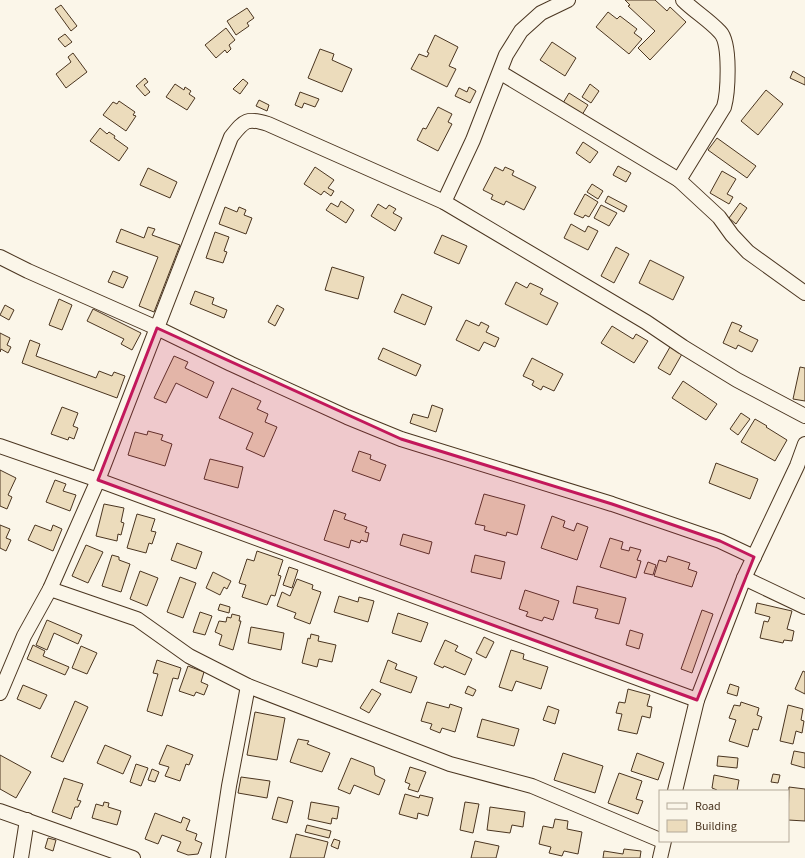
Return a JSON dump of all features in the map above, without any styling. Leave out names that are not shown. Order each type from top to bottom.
[{"type":"street","points":[[444,202],[473,140],[506,55],[522,31],[541,13],[568,0]]},
{"type":"street","points":[[680,180],[724,107],[726,98],[727,65],[727,52],[722,33],[682,0]]},
{"type":"street","points":[[500,73],[680,180],[719,217],[732,235],[748,252],[805,293]]},
{"type":"street","points":[[0,693],[24,636],[50,588],[98,480],[230,137],[243,122],[255,120],[268,124],[444,202],[646,322],[737,380],[805,416]]},
{"type":"street","points":[[0,257],[28,271],[157,328],[347,417],[401,439],[619,507],[720,541],[754,557]]},
{"type":"street","points":[[674,790],[697,700],[744,578],[797,466],[805,444]]},
{"type":"street","points":[[0,446],[98,480],[697,700]]},
{"type":"street","points":[[744,578],[805,607]]},
{"type":"street","points":[[50,588],[137,619],[189,656],[248,686],[450,764],[532,786],[659,840]]},
{"type":"street","points":[[218,858],[229,786],[248,686]]},
{"type":"street","points":[[0,810],[133,858]]},
{"type":"street","points":[[21,858],[28,820]]},
{"type":"street","points":[[660,858],[663,842]]},
{"type":"highlighted area","points":[[157,328],[401,439],[612,504],[720,541],[754,557],[697,700],[98,480]]},
{"type":"building","points":[[625,0],[655,0],[667,11],[670,7],[686,22],[650,60],[638,48],[655,31],[628,6],[630,5]]},
{"type":"building","points":[[61,5],[77,26],[71,31],[55,9]]},
{"type":"building","points":[[247,8],[254,18],[247,23],[249,26],[236,35],[227,21]]},
{"type":"building","points":[[608,12],[617,19],[620,16],[637,29],[634,33],[642,39],[629,54],[596,27]]},
{"type":"building","points":[[226,28],[235,40],[229,45],[231,49],[227,53],[225,50],[216,58],[205,45]]},
{"type":"building","points":[[65,34],[72,42],[65,47],[58,39]]},
{"type":"building","points":[[435,35],[458,47],[449,66],[456,69],[447,87],[411,69],[419,54],[427,57],[429,53],[427,52]]},
{"type":"building","points":[[552,42],[576,58],[565,76],[540,60]]},
{"type":"building","points":[[320,49],[334,54],[332,60],[352,69],[342,92],[308,78]]},
{"type":"building","points":[[73,53],[87,72],[66,88],[56,74],[71,62],[68,57]]},
{"type":"building","points":[[793,71],[805,78],[805,85],[790,78]]},
{"type":"building","points":[[145,78],[148,82],[144,85],[150,92],[145,96],[136,86]]},
{"type":"building","points":[[243,79],[248,83],[240,94],[233,89]]},
{"type":"building","points":[[175,84],[184,90],[185,87],[191,91],[189,94],[195,98],[187,110],[166,97]]},
{"type":"building","points":[[590,84],[599,91],[591,103],[582,97]]},
{"type":"building","points":[[469,87],[476,91],[470,103],[455,96],[459,88],[467,92]]},
{"type":"building","points":[[766,90],[783,104],[758,135],[741,121]]},
{"type":"building","points":[[300,92],[319,99],[315,107],[304,103],[302,108],[295,105]]},
{"type":"building","points":[[569,93],[588,105],[582,115],[563,103]]},
{"type":"building","points":[[259,100],[269,105],[267,111],[256,106]]},
{"type":"building","points":[[119,101],[135,112],[133,115],[136,116],[126,131],[103,115],[113,102],[117,104]]},
{"type":"building","points":[[438,107],[452,114],[448,122],[452,124],[438,151],[417,140],[423,128],[426,129]]},
{"type":"building","points":[[100,128],[107,134],[109,132],[115,136],[114,138],[128,148],[119,161],[90,141]]},
{"type":"building","points":[[717,138],[756,166],[747,178],[708,150]]},
{"type":"building","points":[[583,142],[598,152],[590,163],[576,153]]},
{"type":"building","points":[[618,166],[631,173],[626,182],[613,175]]},
{"type":"building","points":[[315,167],[334,180],[328,188],[334,191],[331,196],[324,191],[321,195],[304,184]]},
{"type":"building","points":[[495,167],[503,171],[505,167],[514,171],[512,175],[536,187],[524,210],[506,201],[504,205],[491,199],[493,195],[483,190]]},
{"type":"building","points":[[148,168],[177,182],[170,198],[140,185]]},
{"type":"building","points":[[722,171],[736,179],[727,194],[733,197],[729,204],[710,193]]},
{"type":"building","points":[[592,184],[603,191],[598,199],[587,192]]},
{"type":"building","points":[[585,194],[598,202],[589,217],[585,215],[583,218],[574,214]]},
{"type":"building","points":[[608,196],[627,206],[624,212],[605,202]]},
{"type":"building","points":[[341,201],[354,210],[346,223],[326,210],[331,203],[338,207]]},
{"type":"building","points":[[740,203],[747,208],[736,224],[729,218]]},
{"type":"building","points":[[378,204],[386,209],[389,205],[396,209],[393,213],[402,218],[395,231],[371,216]]},
{"type":"building","points":[[601,205],[617,213],[609,226],[594,218]]},
{"type":"building","points":[[225,207],[237,212],[239,207],[246,210],[244,215],[252,218],[246,234],[219,224]]},
{"type":"building","points":[[571,224],[585,232],[588,226],[598,231],[588,250],[564,238]]},
{"type":"building","points":[[148,227],[155,229],[152,235],[180,245],[154,312],[139,306],[158,257],[116,242],[121,229],[144,238]]},
{"type":"building","points":[[215,232],[229,237],[224,251],[227,252],[223,263],[206,258]]},
{"type":"building","points":[[442,235],[467,246],[459,264],[434,253]]},
{"type":"building","points":[[616,247],[629,254],[614,283],[601,276]]},
{"type":"building","points":[[650,260],[684,277],[673,300],[639,283]]},
{"type":"building","points":[[332,267],[364,277],[358,299],[325,290]]},
{"type":"building","points":[[113,271],[128,277],[123,288],[108,282]]},
{"type":"building","points":[[516,282],[527,288],[530,283],[543,289],[540,294],[558,303],[547,325],[505,304]]},
{"type":"building","points":[[195,291],[214,298],[212,304],[227,310],[224,318],[190,304]]},
{"type":"building","points":[[402,294],[432,307],[425,325],[394,312]]},
{"type":"building","points":[[59,299],[72,305],[62,330],[49,325]]},
{"type":"building","points":[[5,305],[14,310],[9,320],[0,315]]},
{"type":"building","points":[[277,305],[284,309],[275,326],[268,322]]},
{"type":"building","points":[[93,309],[141,333],[132,350],[121,344],[124,339],[87,321]]},
{"type":"building","points":[[466,320],[479,326],[481,322],[489,326],[486,332],[499,338],[495,347],[484,342],[479,351],[456,340]]},
{"type":"building","points":[[732,322],[742,326],[739,331],[758,340],[752,352],[738,345],[736,349],[723,343]]},
{"type":"building","points":[[612,326],[633,339],[636,334],[648,341],[634,363],[601,343]]},
{"type":"building","points":[[0,333],[10,338],[7,345],[11,347],[8,353],[1,349],[0,352]]},
{"type":"building","points":[[30,340],[40,344],[36,356],[96,378],[99,371],[112,376],[114,372],[125,376],[117,398],[22,363]]},
{"type":"building","points":[[670,347],[682,354],[670,375],[658,368]]},
{"type":"building","points":[[383,348],[421,365],[416,376],[378,359]]},
{"type":"building","points":[[174,356],[188,362],[185,368],[214,382],[207,398],[176,383],[166,403],[154,398]]},
{"type":"building","points":[[532,358],[563,374],[554,391],[543,386],[541,390],[532,385],[534,381],[523,376]]},
{"type":"building","points":[[800,367],[805,368],[805,401],[793,399]]},
{"type":"building","points":[[683,381],[717,404],[706,420],[672,398]]},
{"type":"building","points":[[232,388],[261,401],[257,409],[268,414],[265,422],[277,427],[264,457],[246,449],[253,433],[219,418]]},
{"type":"building","points":[[432,405],[443,409],[436,432],[410,423],[413,414],[428,418]]},
{"type":"building","points":[[62,407],[78,413],[73,426],[78,428],[74,439],[69,437],[68,440],[51,434]]},
{"type":"building","points":[[741,413],[750,419],[738,435],[730,429]]},
{"type":"building","points":[[755,419],[787,440],[775,461],[741,442]]},
{"type":"building","points":[[148,431],[163,435],[161,440],[172,444],[165,466],[128,455],[135,432],[147,435]]},
{"type":"building","points":[[359,451],[371,455],[370,459],[386,465],[380,481],[352,471]]},
{"type":"building","points":[[210,459],[243,467],[238,488],[204,479]]},
{"type":"building","points":[[716,463],[758,479],[750,499],[709,483]]},
{"type":"building","points":[[0,470],[16,478],[8,495],[12,497],[7,509],[0,506]]},
{"type":"building","points":[[55,480],[66,484],[63,491],[76,495],[70,511],[46,502]]},
{"type":"building","points":[[484,494],[525,505],[517,535],[507,532],[506,536],[484,530],[485,526],[475,524]]},
{"type":"building","points":[[104,504],[124,508],[121,522],[124,523],[121,535],[118,534],[117,541],[96,536]]},
{"type":"building","points":[[334,510],[346,514],[344,519],[367,527],[365,532],[369,533],[367,542],[361,540],[360,543],[351,540],[349,548],[324,540]]},
{"type":"building","points":[[137,514],[155,519],[151,531],[156,532],[152,544],[149,543],[146,553],[127,548]]},
{"type":"building","points":[[552,516],[565,521],[563,527],[574,531],[577,523],[588,527],[577,560],[541,548]]},
{"type":"building","points":[[0,525],[10,529],[6,538],[11,540],[6,551],[0,548]]},
{"type":"building","points":[[35,525],[51,531],[53,525],[62,529],[53,551],[28,540]]},
{"type":"building","points":[[403,534],[432,542],[429,554],[400,545]]},
{"type":"building","points":[[610,538],[623,542],[621,549],[629,551],[630,547],[641,550],[637,560],[641,561],[636,578],[600,567]]},
{"type":"building","points":[[177,543],[202,552],[196,569],[171,560]]},
{"type":"building","points":[[86,545],[103,552],[88,583],[72,576]]},
{"type":"building","points":[[257,551],[283,560],[278,575],[281,576],[275,596],[271,595],[267,605],[242,597],[246,585],[239,583],[247,559],[254,561]]},
{"type":"building","points":[[112,555],[119,557],[119,560],[130,564],[121,592],[102,586]]},
{"type":"building","points":[[475,555],[505,562],[501,579],[471,572]]},
{"type":"building","points":[[668,556],[690,563],[688,569],[697,572],[692,587],[654,576],[659,560],[666,562]]},
{"type":"building","points":[[648,562],[656,565],[653,575],[644,573]]},
{"type":"building","points":[[289,567],[298,570],[292,588],[283,585]]},
{"type":"building","points":[[140,571],[158,578],[147,606],[130,599]]},
{"type":"building","points":[[213,572],[231,581],[227,589],[224,587],[220,595],[206,588]]},
{"type":"building","points":[[180,577],[196,583],[183,618],[167,612]]},
{"type":"building","points":[[297,579],[313,585],[312,589],[321,592],[310,624],[294,618],[296,613],[277,606],[282,592],[290,596]]},
{"type":"building","points":[[577,586],[626,598],[619,624],[595,618],[598,609],[573,603]]},
{"type":"building","points":[[525,590],[559,601],[553,620],[544,617],[542,621],[526,616],[528,612],[519,609]]},
{"type":"building","points":[[339,596],[358,602],[359,597],[374,601],[368,622],[334,612]]},
{"type":"building","points":[[757,603],[792,611],[787,629],[794,631],[792,641],[784,640],[783,643],[760,638],[764,621],[768,622],[770,617],[755,613]]},
{"type":"building","points":[[220,604],[230,607],[229,613],[218,610]]},
{"type":"building","points":[[702,610],[713,614],[692,673],[681,669]]},
{"type":"building","points":[[200,612],[212,616],[205,635],[193,632]]},
{"type":"building","points":[[398,613],[428,623],[421,642],[392,633]]},
{"type":"building","points":[[232,614],[240,616],[239,621],[241,621],[233,650],[219,645],[222,635],[215,632],[219,621],[226,622],[227,617],[231,618]]},
{"type":"building","points":[[47,620],[82,635],[78,644],[54,633],[47,650],[36,645]]},
{"type":"building","points":[[251,627],[284,633],[281,650],[248,643]]},
{"type":"building","points":[[630,630],[643,634],[639,649],[626,645]]},
{"type":"building","points":[[311,634],[319,636],[318,641],[336,645],[332,662],[319,659],[317,667],[302,663],[308,638],[310,639]]},
{"type":"building","points":[[484,637],[494,642],[486,658],[476,653]]},
{"type":"building","points":[[445,640],[458,646],[455,651],[472,659],[465,675],[444,666],[443,668],[434,664]]},
{"type":"building","points":[[33,645],[45,651],[43,656],[69,667],[65,675],[27,659]]},
{"type":"building","points":[[81,646],[97,653],[87,674],[72,668]]},
{"type":"building","points":[[511,650],[524,654],[523,659],[548,667],[541,689],[516,681],[512,691],[499,687]]},
{"type":"building","points":[[157,660],[181,668],[178,679],[173,678],[162,716],[147,711],[158,674],[153,673]]},
{"type":"building","points":[[388,660],[397,664],[395,669],[417,677],[411,693],[380,682]]},
{"type":"building","points":[[188,666],[204,672],[201,682],[208,685],[204,695],[196,692],[194,696],[179,691]]},
{"type":"building","points":[[803,671],[805,672],[805,694],[795,689]]},
{"type":"building","points":[[730,684],[739,687],[737,696],[727,693]]},
{"type":"building","points":[[23,685],[47,695],[40,709],[17,699]]},
{"type":"building","points":[[468,686],[476,690],[473,696],[465,693]]},
{"type":"building","points":[[372,689],[381,694],[369,713],[360,708]]},
{"type":"building","points":[[628,689],[650,695],[647,706],[652,707],[650,718],[642,716],[637,734],[618,730],[622,714],[616,713],[619,702],[625,703]]},
{"type":"building","points":[[75,701],[88,707],[63,762],[51,757]]},
{"type":"building","points":[[427,702],[449,708],[450,704],[462,708],[455,732],[442,728],[440,733],[430,729],[432,724],[421,721]]},
{"type":"building","points":[[741,702],[759,708],[757,715],[762,717],[758,730],[753,729],[748,747],[729,741],[736,720],[729,718],[734,705],[740,706]]},
{"type":"building","points":[[788,705],[803,709],[801,720],[804,721],[802,733],[796,731],[793,744],[780,741]]},
{"type":"building","points":[[548,706],[559,710],[555,724],[543,720]]},
{"type":"building","points":[[255,712],[285,718],[277,760],[247,755]]},
{"type":"building","points":[[482,719],[519,729],[514,746],[477,737]]},
{"type":"building","points":[[298,739],[309,741],[307,744],[330,753],[322,772],[290,762]]},
{"type":"building","points":[[105,745],[131,756],[123,774],[97,763]]},
{"type":"building","points":[[167,745],[193,755],[189,765],[186,764],[180,781],[165,776],[169,767],[159,764]]},
{"type":"building","points":[[794,751],[805,753],[805,768],[791,764]]},
{"type":"building","points":[[563,753],[603,766],[595,793],[554,780]]},
{"type":"building","points":[[637,753],[664,763],[658,780],[631,771]]},
{"type":"building","points":[[0,755],[31,772],[16,798],[0,789]]},
{"type":"building","points":[[718,756],[738,758],[737,768],[717,766]]},
{"type":"building","points":[[351,758],[374,767],[375,775],[385,780],[379,795],[354,785],[350,794],[338,789]]},
{"type":"building","points":[[136,764],[148,768],[141,786],[130,782]]},
{"type":"building","points":[[410,767],[426,772],[418,792],[408,789],[410,784],[405,782]]},
{"type":"building","points":[[152,769],[159,772],[155,782],[148,780]]},
{"type":"building","points":[[619,773],[642,781],[636,799],[643,801],[638,814],[608,803]]},
{"type":"building","points":[[773,774],[780,775],[778,783],[771,782]]},
{"type":"building","points":[[714,775],[739,780],[737,790],[717,790],[712,788]]},
{"type":"building","points":[[241,777],[270,781],[267,798],[238,793]]},
{"type":"building","points":[[64,778],[83,784],[77,800],[81,801],[78,807],[75,807],[71,819],[52,812]]},
{"type":"building","points":[[789,787],[805,789],[805,821],[789,820]]},
{"type":"building","points":[[405,794],[419,798],[420,795],[433,798],[428,816],[418,813],[417,819],[399,814]]},
{"type":"building","points":[[278,797],[293,801],[287,823],[272,819]]},
{"type":"building","points":[[104,802],[109,803],[108,807],[121,811],[117,825],[92,818],[96,804],[103,806]]},
{"type":"building","points":[[311,802],[339,807],[337,819],[332,818],[331,824],[308,819]]},
{"type":"building","points":[[465,802],[479,804],[473,833],[460,830]]},
{"type":"building","points":[[490,807],[525,812],[523,827],[512,825],[510,833],[487,830]]},
{"type":"building","points":[[155,813],[181,823],[183,817],[190,820],[186,830],[197,834],[195,840],[202,843],[198,854],[188,855],[177,851],[181,842],[162,835],[158,844],[145,839]]},
{"type":"building","points":[[555,819],[568,821],[567,829],[582,832],[578,854],[564,851],[562,856],[549,853],[551,847],[539,844],[543,826],[553,828]]},
{"type":"building","points":[[307,825],[331,831],[329,838],[305,832]]},
{"type":"building","points":[[296,834],[328,842],[324,858],[290,858]]},
{"type":"building","points":[[48,838],[56,840],[53,851],[45,848]]},
{"type":"building","points":[[334,839],[340,841],[338,849],[331,846]]},
{"type":"building","points":[[475,841],[499,846],[496,858],[471,858]]},
{"type":"building","points":[[624,849],[641,851],[640,858],[603,858],[604,851],[623,854]]}]
